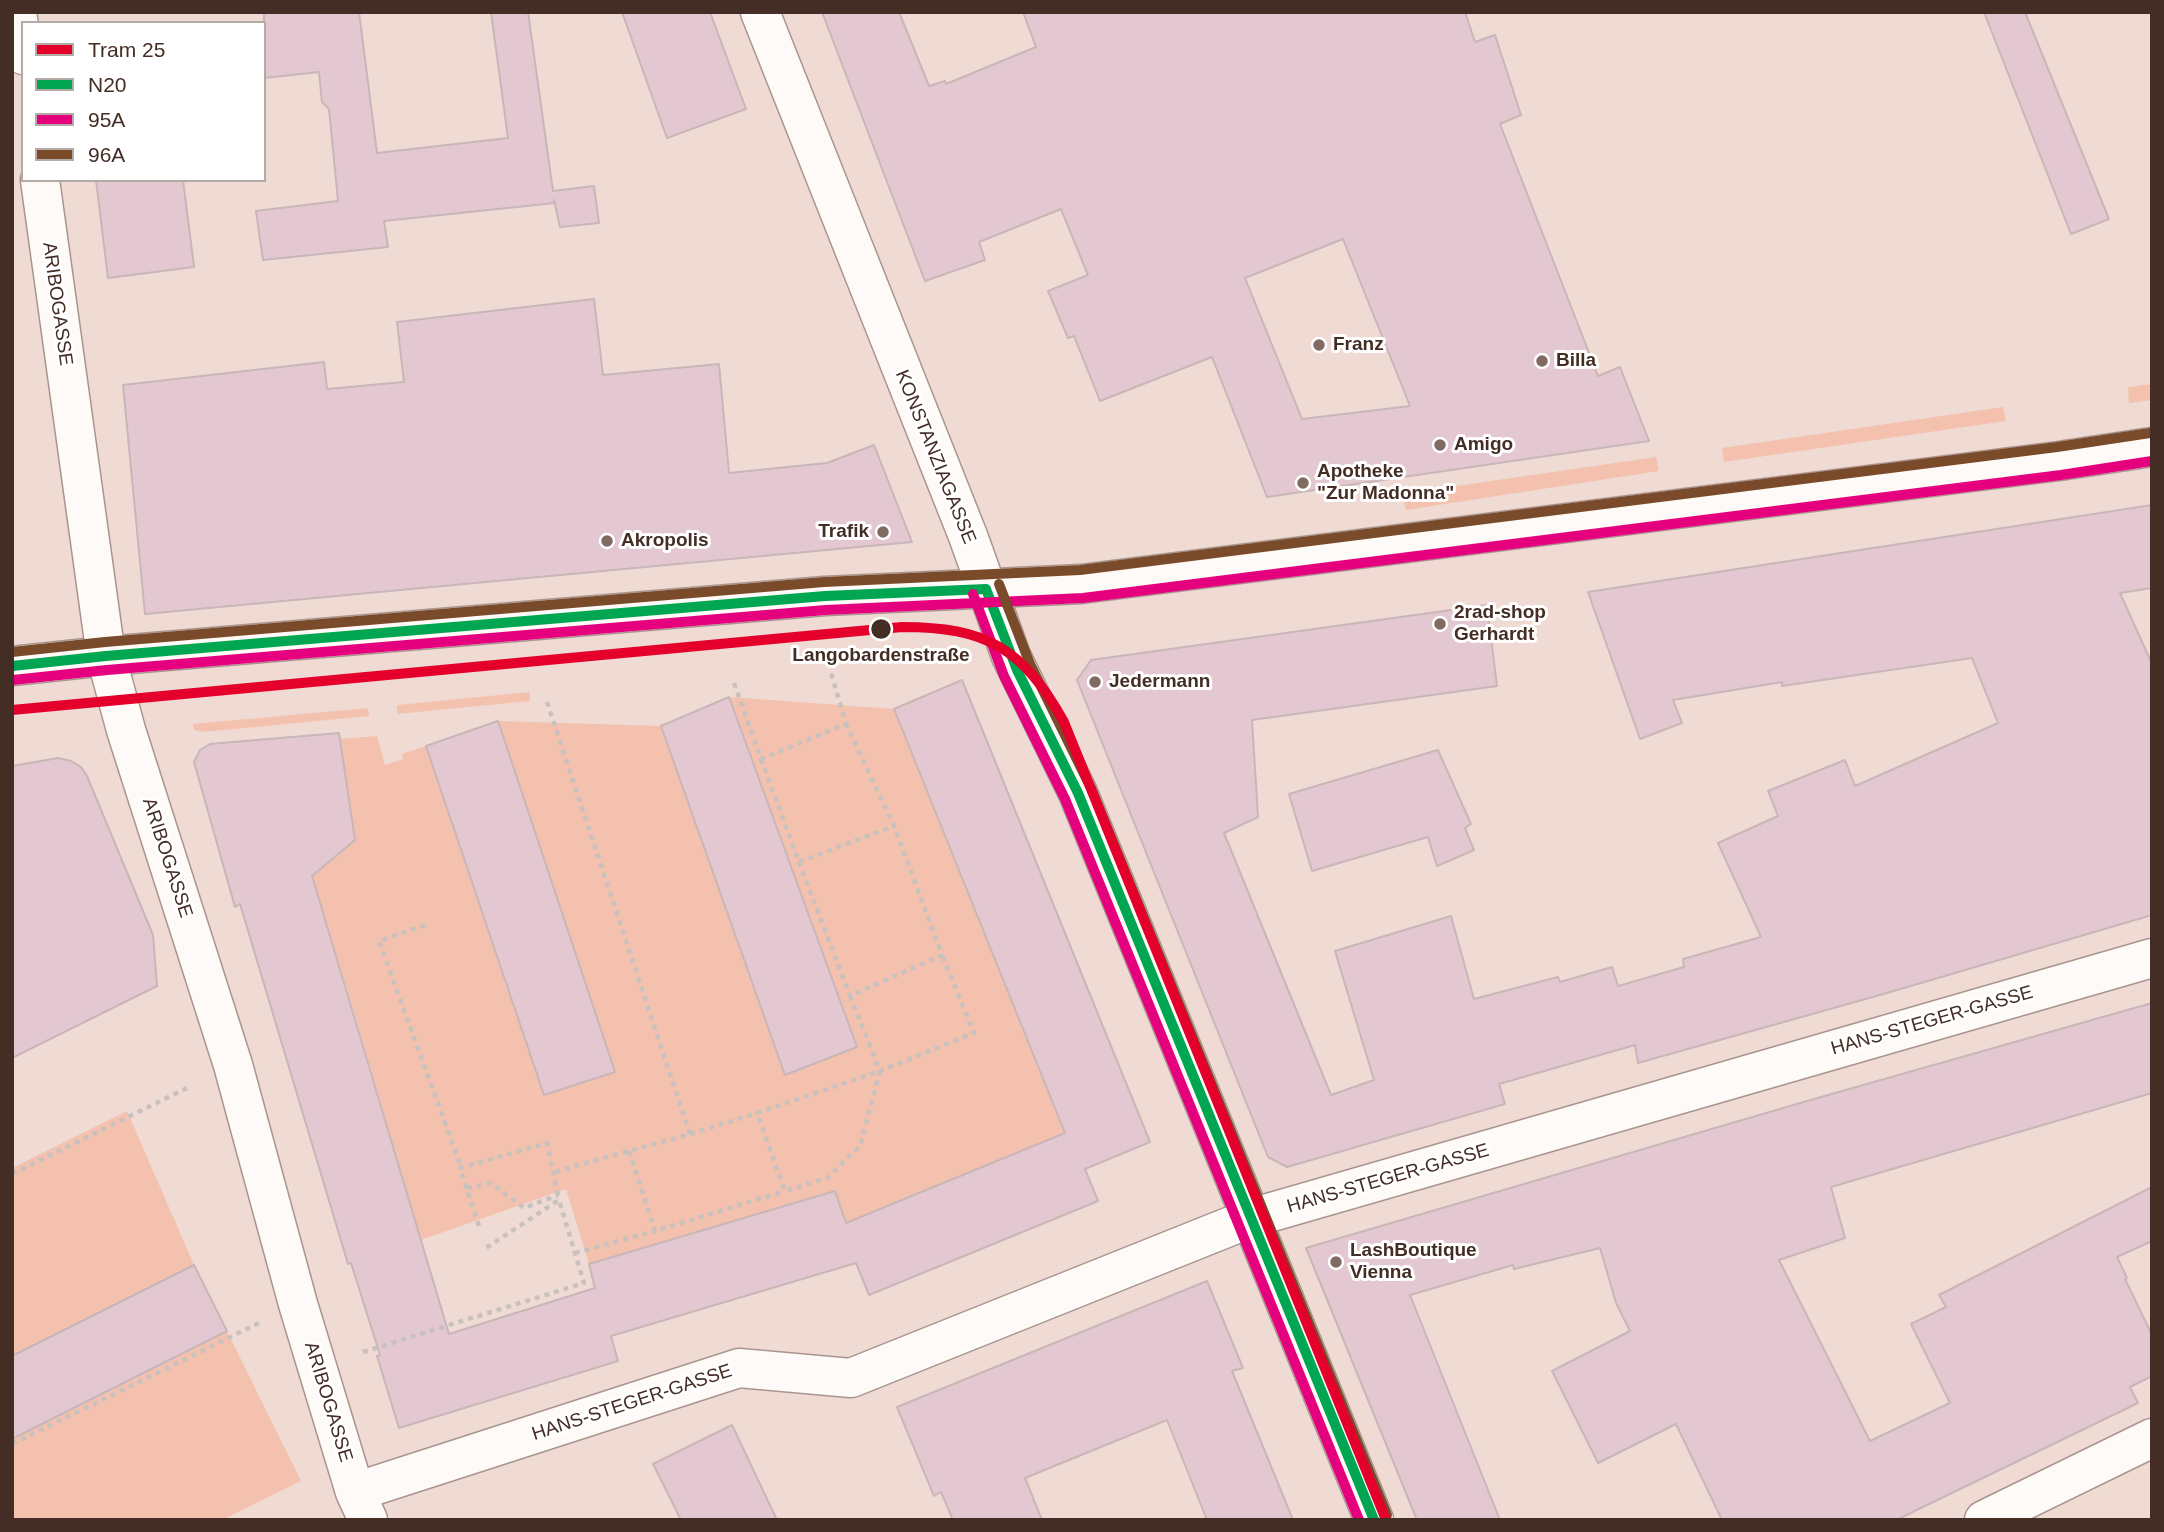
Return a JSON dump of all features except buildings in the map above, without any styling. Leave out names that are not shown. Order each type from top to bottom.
[{"type":"street","points":[[17,12],[21,41]]},
{"type":"street","name":"KONSTANZIAGASSE","points":[[760,12],[968,536],[1017,670],[1078,793],[1374,1520]]},
{"type":"street","name":"ARIBOGASSE","points":[[40,182],[106,656],[126,730],[233,1065],[298,1304],[361,1506]]},
{"type":"street","points":[[12,666],[825,596],[1081,584],[2152,447]]},
{"type":"street","name":"HANS-STEGER-GASSE","points":[[361,1506],[740,1368],[850,1378],[1251,1218],[2152,958]]},
{"type":"street","points":[[1984,1520],[2152,1438]]},
{"type":"path","points":[[554,1172],[690,1134],[757,1112],[880,1070],[974,1033],[894,826],[846,724],[831,673]]},
{"type":"path","points":[[575,1253],[827,1178],[860,1146],[880,1070],[799,862],[734,682]]},
{"type":"path","points":[[547,702],[690,1134]]},
{"type":"path","points":[[761,759],[846,724]]},
{"type":"path","points":[[799,862],[894,826]]},
{"type":"path","points":[[425,925],[379,941],[461,1167]]},
{"type":"path","points":[[850,996],[942,955]]},
{"type":"path","points":[[12,1174],[188,1087]]},
{"type":"path","points":[[757,1112],[785,1191]]},
{"type":"path","points":[[363,1352],[584,1283],[559,1197],[547,1143],[460,1168],[479,1226]]},
{"type":"path","points":[[629,1151],[655,1231]]},
{"type":"path","points":[[467,1188],[491,1183],[524,1208],[559,1197]]},
{"type":"path","points":[[486,1248],[559,1197]]},
{"type":"path","points":[[12,1444],[162,1367],[260,1322]]},
{"type":"shaded area","points":[[2152,384],[2152,400],[2129,403],[2128,387]]},
{"type":"shaded area","points":[[2003,407],[2006,421],[1724,462],[1722,448]]},
{"type":"shaded area","points":[[1656,457],[1659,471],[1406,510],[1402,494]]},
{"type":"shaded area","points":[[530,692],[530,701],[397,714],[397,705]]},
{"type":"shaded area","points":[[729,697],[894,709],[1065,1133],[846,1223],[835,1191],[589,1264],[566,1189],[421,1240],[311,878],[355,840],[339,739],[377,736],[385,765],[403,759],[402,754],[426,746],[544,1095],[615,1072],[498,721],[661,726],[785,1074],[856,1046]]},
{"type":"shaded area","points":[[368,708],[369,716],[203,732],[194,730],[193,724]]},
{"type":"shaded area","points":[[127,1111],[194,1265],[12,1356],[12,1168]]},
{"type":"shaded area","points":[[227,1331],[301,1481],[222,1520],[12,1520],[12,1439]]},
{"type":"tram line","name":"25","points":[[12,710],[902,627],[957,631],[999,647],[1017,659],[1033,676],[1064,722],[1386,1520]]},
{"type":"transit line","name":"96A","points":[[12,652],[824,582],[1080,570],[2150,433]]},
{"type":"transit line","name":"95A","points":[[13,680],[826,610],[1083,598],[2061,475],[2152,461]]},
{"type":"transit line","name":"96A","points":[[999,584],[1030,664],[1091,788],[1387,1515]]},
{"type":"transit line","name":"N20","points":[[986,589],[1017,670],[1078,793],[1374,1520]]},
{"type":"transit line","name":"N20","points":[[12,666],[825,596],[986,589]]},
{"type":"transit line","name":"95A","points":[[973,594],[1004,676],[1065,799],[1359,1520]]},
{"type":"place","name":"Franz","points":[[1319,345]]},
{"type":"place","name":"Billa","points":[[1542,361]]},
{"type":"place","name":"Amigo","points":[[1440,445]]},
{"type":"place","name":"Apotheke \"Zur Madonna\"","points":[[1303,483]]},
{"type":"place","name":"Trafik","points":[[883,532]]},
{"type":"place","name":"Akropolis","points":[[607,541]]},
{"type":"place","name":"2rad-shop Gerhardt","points":[[1440,624]]},
{"type":"place","name":"Langobardenstraße","points":[[881,629]]},
{"type":"place","name":"Jedermann","points":[[1095,682]]},
{"type":"place","name":"LashBoutique Vienna","points":[[1336,1262]]}]
